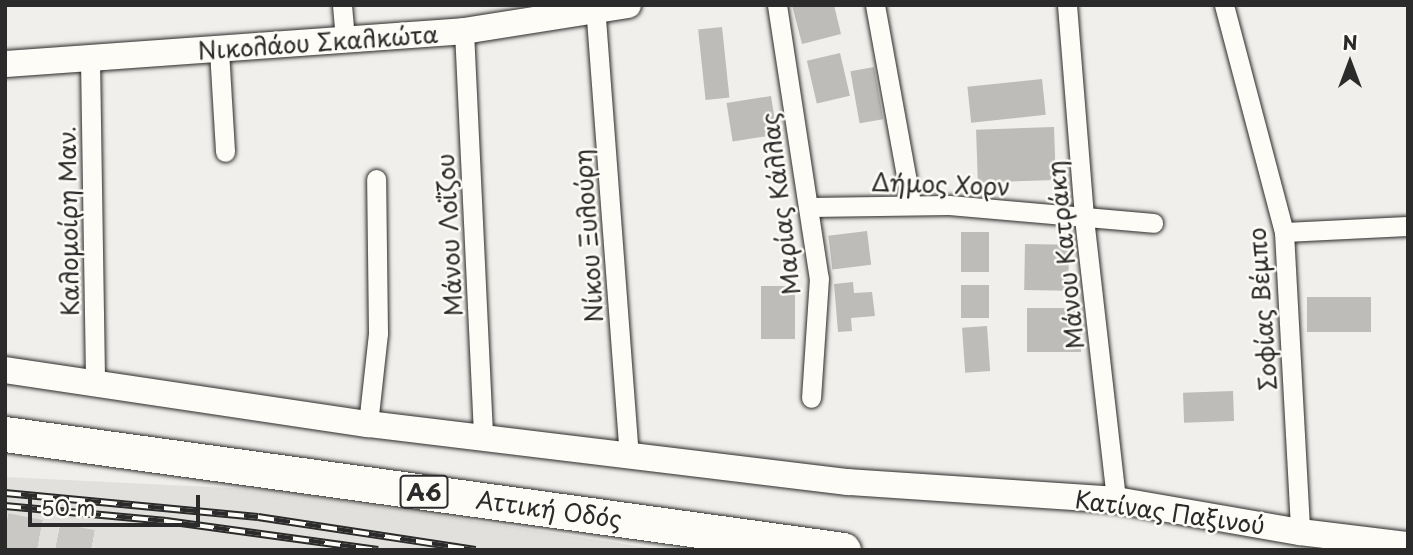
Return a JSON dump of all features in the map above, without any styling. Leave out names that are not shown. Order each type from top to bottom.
[{"type":"highway","name":"Αττική Οδός","points":[[5,433],[843,550]]},
{"type":"street","points":[[342,5],[345,41]]},
{"type":"street","name":"Νικολάου Σκαλκώτα","points":[[5,64],[464,31],[628,5]]},
{"type":"street","name":"Μαρίας Κάλλας","points":[[777,5],[819,278],[811,398]]},
{"type":"street","points":[[875,5],[911,204]]},
{"type":"street","name":"Μάνου Κατράκη","points":[[1066,5],[1084,218],[1116,500]]},
{"type":"street","name":"Σοφίας Βέμπο","points":[[1224,5],[1284,232],[1300,532]]},
{"type":"street","name":"Νίκου Ξυλούρη","points":[[595,9],[629,457]]},
{"type":"street","name":"Μάνου Λοΐζου","points":[[464,31],[483,437]]},
{"type":"street","points":[[219,50],[225,152]]},
{"type":"street","name":"Καλομοίρη Μαν.","points":[[90,59],[95,382]]},
{"type":"street","points":[[368,424],[378,333],[376,179]]},
{"type":"street","name":"Δήμος Χορν","points":[[810,207],[911,204],[1153,223]]},
{"type":"street","points":[[1284,232],[1408,226]]},
{"type":"street","name":"Κατίνας Παξινού","points":[[5,370],[368,424],[629,457],[848,482],[1116,500],[1300,532],[1408,545]]},
{"type":"shaded area","points":[[5,477],[271,490],[664,550],[5,548]]},
{"type":"building","points":[[792,5],[834,5],[841,34],[802,44]]},
{"type":"building","points":[[722,27],[729,98],[706,100],[698,30]]},
{"type":"building","points":[[840,53],[850,96],[817,104],[807,61]]},
{"type":"building","points":[[874,67],[883,119],[860,123],[850,71]]},
{"type":"building","points":[[1042,79],[1046,115],[971,123],[967,87]]},
{"type":"building","points":[[771,96],[777,135],[733,142],[727,103]]},
{"type":"building","points":[[1054,127],[1056,180],[978,183],[976,130]]},
{"type":"building","points":[[867,231],[871,265],[832,269],[828,236]]},
{"type":"building","points":[[961,232],[989,232],[989,272],[961,272]]},
{"type":"building","points":[[1025,244],[1069,245],[1068,291],[1024,290]]},
{"type":"building","points":[[853,282],[854,293],[872,292],[875,316],[851,318],[852,331],[838,332],[834,284]]},
{"type":"building","points":[[961,285],[989,285],[989,318],[961,318]]},
{"type":"building","points":[[761,286],[795,286],[795,339],[761,339]]},
{"type":"building","points":[[1307,297],[1371,297],[1371,332],[1307,332]]},
{"type":"building","points":[[1027,308],[1081,308],[1081,352],[1027,352]]},
{"type":"building","points":[[987,326],[990,371],[965,373],[962,328]]},
{"type":"building","points":[[1233,391],[1234,421],[1184,423],[1183,393]]},
{"type":"tunnel","points":[[5,530],[107,550]]},
{"type":"railway","points":[[5,493],[258,517],[476,550]]},
{"type":"railway","points":[[5,506],[166,521],[378,550]]}]
